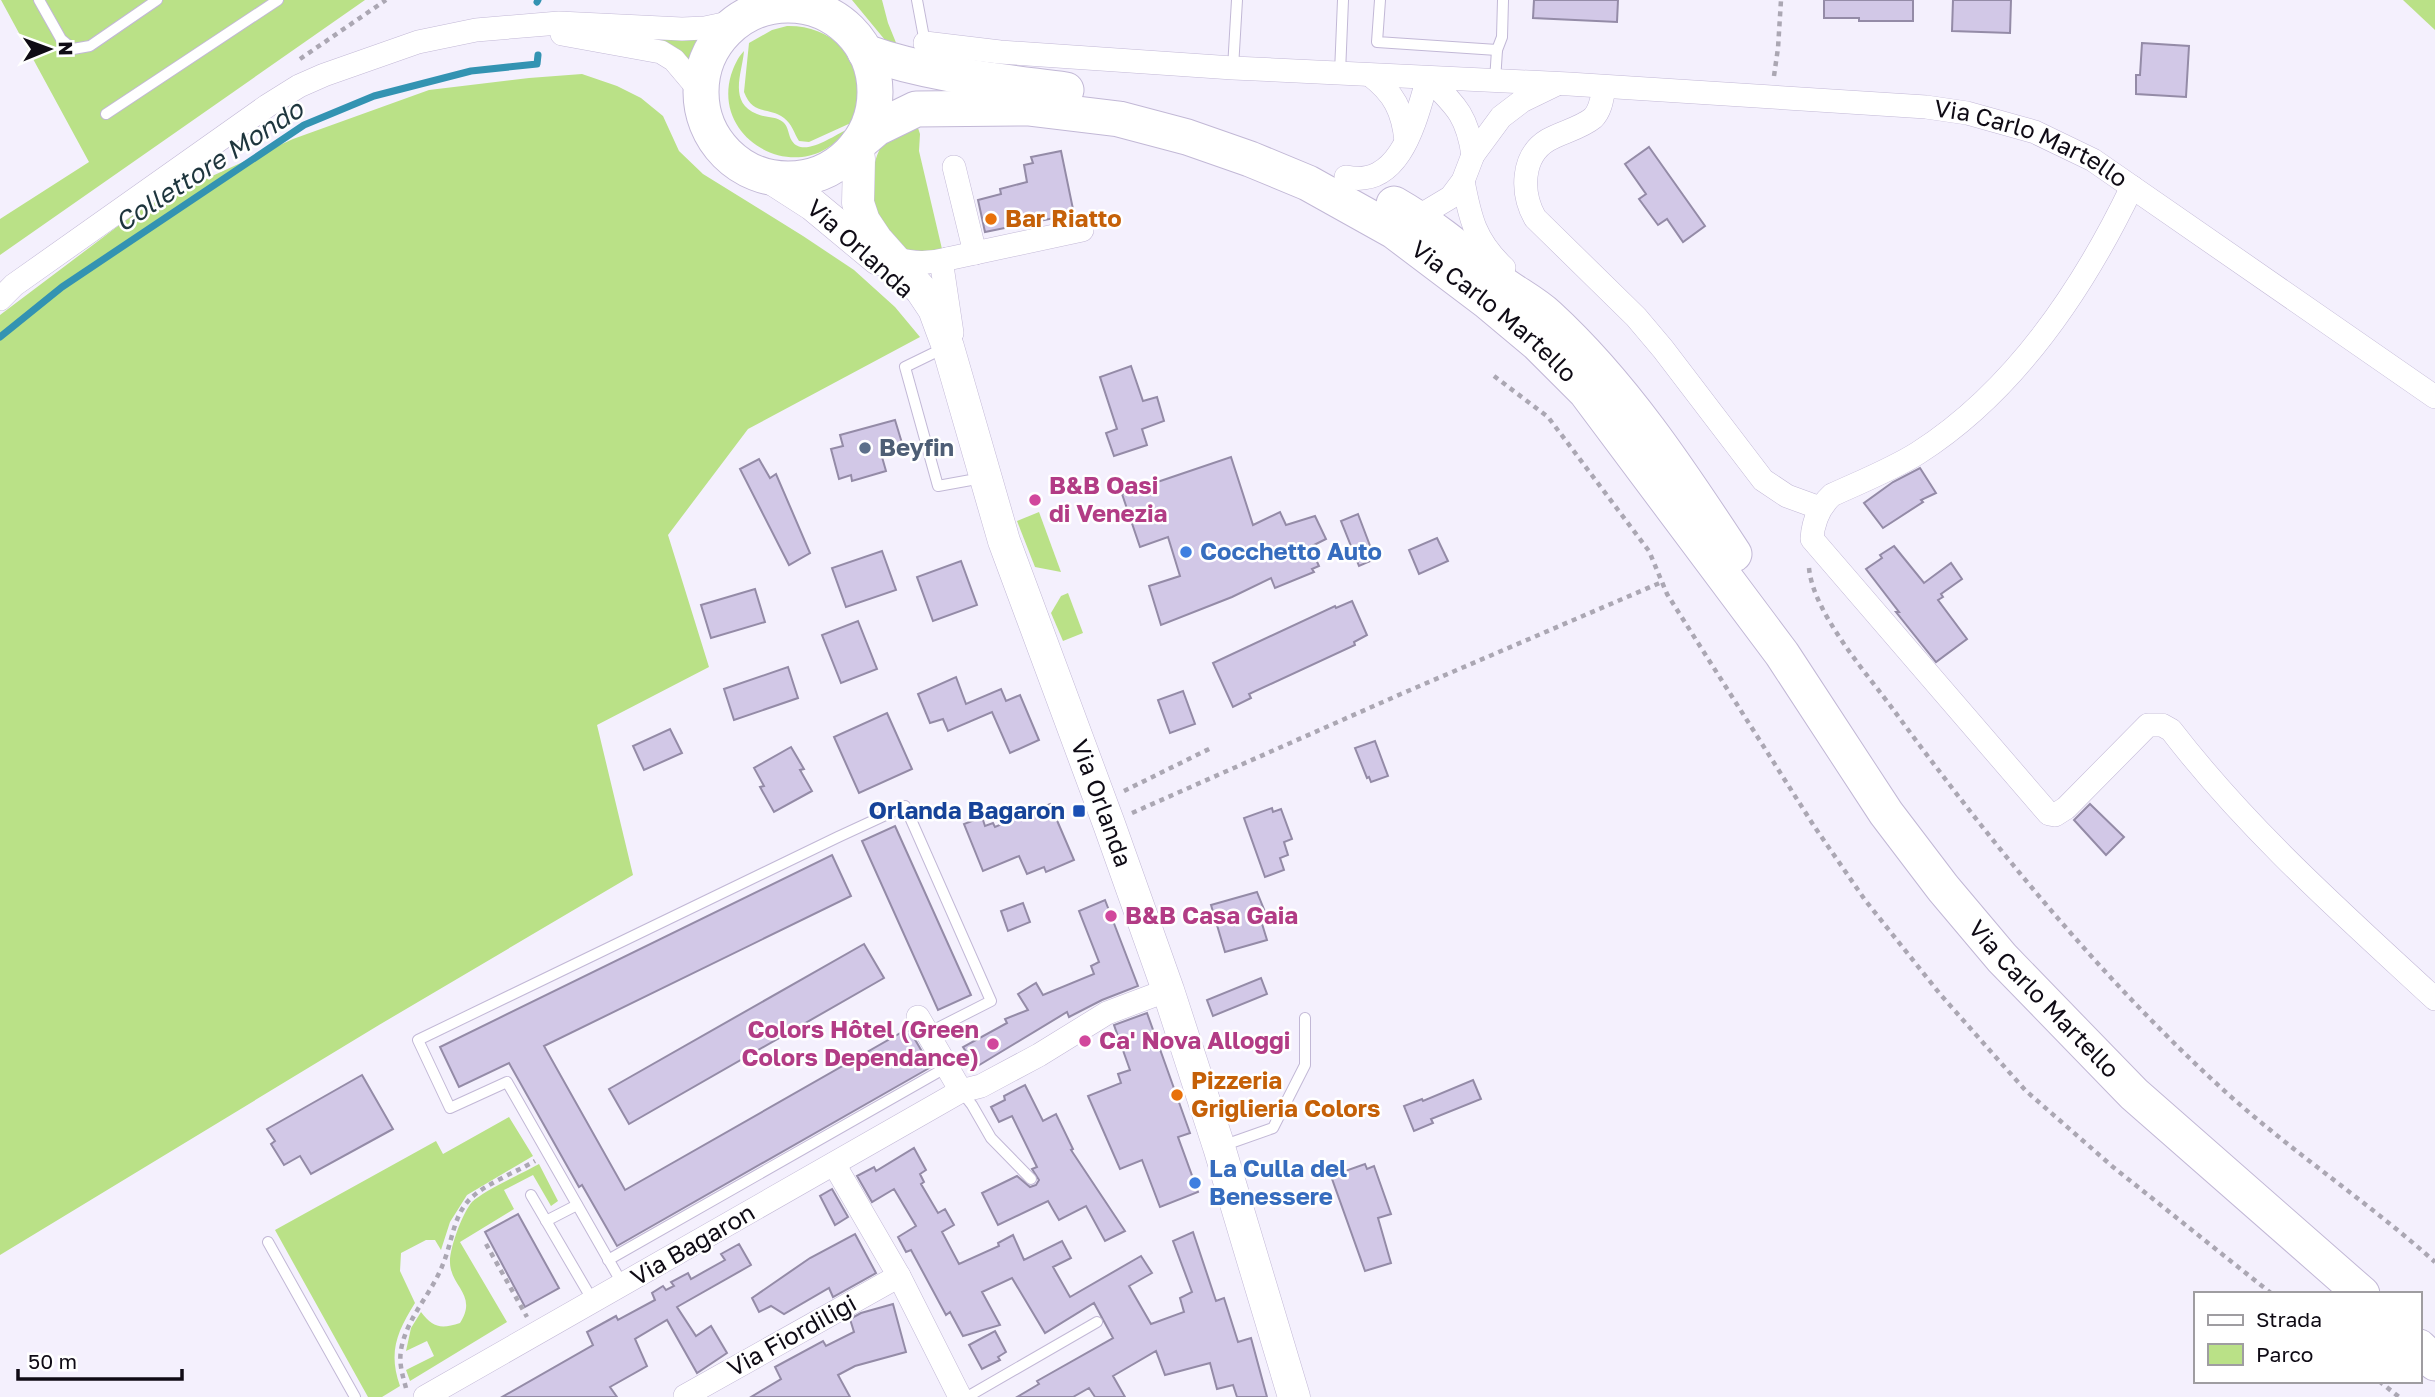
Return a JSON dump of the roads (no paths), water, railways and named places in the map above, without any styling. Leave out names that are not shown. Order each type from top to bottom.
[{"type":"main road","points":[[838,0],[861,45],[871,67],[875,100],[865,131],[856,145],[845,157],[817,174],[784,178],[768,176],[738,163],[726,152],[708,124],[701,92],[703,75],[715,45],[738,21],[773,3],[800,5],[832,16],[861,45]]},
{"type":"main road","name":"Via Carlo Martello","points":[[861,45],[895,63],[960,76],[1131,99],[1196,115],[1259,138],[1346,177],[1412,214],[1546,314],[1588,357],[1639,418],[1692,489],[1742,566],[1782,654]]},
{"type":"main road","name":"Via Carlo Martello","points":[[856,145],[877,128],[916,110],[1028,108],[1119,119],[1187,137],[1308,183],[1394,231],[1488,302],[1537,343],[1586,392],[1782,654],[1886,813],[1943,888],[2002,958],[2134,1094],[2360,1292]]},
{"type":"main road","name":"Via Orlanda","points":[[856,145],[860,210],[876,239],[922,291],[934,309],[1004,541],[1168,990],[1219,1147],[1294,1397]]},
{"type":"main road","name":"Via Orlanda","points":[[768,176],[813,205],[880,261],[903,283],[947,347]]},
{"type":"main road","points":[[2421,1349],[2435,1363]]},
{"type":"street","points":[[5,292],[179,166],[299,86],[418,42],[476,30],[570,23],[682,29],[705,28],[738,21]]},
{"type":"street","points":[[528,26],[661,52],[674,60],[701,92]]},
{"type":"street","name":"Via Carlo Martello","points":[[925,43],[1000,52],[1233,68],[1558,84],[1926,107],[1967,113],[2012,124],[2056,141],[2094,160],[2435,397]]},
{"type":"street","points":[[1370,75],[1394,98],[1403,116],[1406,141]]},
{"type":"street","points":[[1346,177],[1359,178],[1389,166],[1399,156],[1428,78],[1459,111],[1479,146]]},
{"type":"street","points":[[1479,146],[1492,117],[1495,81]]},
{"type":"street","name":"Via Carlo Martello","points":[[1137,124],[1202,134],[1242,145],[1293,163],[1385,211],[1412,214],[1426,212],[1443,203],[1457,190],[1479,146],[1511,108],[1558,84]]},
{"type":"street","points":[[1604,88],[1598,110],[1592,118],[1545,142],[1533,156],[1525,183],[1530,209],[1535,218],[1636,317],[1763,480],[1787,496],[1820,508]]},
{"type":"street","points":[[954,167],[975,253]]},
{"type":"street","name":"Via Carlo Martello","points":[[1463,180],[1471,220],[1479,239],[1490,256],[1532,294],[1546,314]]},
{"type":"street","points":[[2132,187],[2098,254],[2071,297],[1996,389],[1917,454],[1832,495],[1820,508],[1812,539],[2049,814],[2055,815],[2066,808],[2148,725],[2162,725],[2171,730],[2236,808],[2300,875],[2435,999]]},
{"type":"street","points":[[895,259],[933,263],[1082,230]]},
{"type":"street","points":[[947,259],[942,266],[950,319],[947,347]]},
{"type":"street","name":"Via Bagaron","points":[[415,1392],[593,1302],[961,1091],[981,1086],[1027,1062],[1107,1013],[1168,990]]},
{"type":"street","points":[[923,1025],[961,1091]]},
{"type":"street","points":[[834,1164],[899,1276],[960,1397]]},
{"type":"street","name":"Via Fiordiligi","points":[[685,1396],[899,1276]]},
{"type":"lane","points":[[39,0],[61,39],[73,49],[90,46],[157,0]]},
{"type":"lane","points":[[106,114],[278,0]]},
{"type":"lane","points":[[917,0],[925,43]]},
{"type":"lane","points":[[1233,68],[1237,0]]},
{"type":"lane","points":[[1340,73],[1343,0]]},
{"type":"lane","points":[[1380,0],[1377,42],[1497,50]]},
{"type":"lane","points":[[1495,81],[1497,50],[1502,37],[1503,0]]},
{"type":"lane","points":[[947,347],[905,368],[938,486],[985,477]]},
{"type":"lane","points":[[623,1285],[507,1082],[450,1108],[418,1040],[905,806],[991,1001],[923,1025]]},
{"type":"lane","points":[[1219,1147],[1273,1128],[1305,1065],[1305,1018]]},
{"type":"lane","points":[[608,1260],[947,1067]]},
{"type":"lane","points":[[961,1091],[991,1139],[1031,1179]]},
{"type":"lane","points":[[531,1195],[593,1302]]},
{"type":"lane","points":[[546,1221],[577,1205]]},
{"type":"lane","points":[[268,1242],[355,1397]]},
{"type":"lane","points":[[967,1397],[1097,1322]]},
{"type":"waterway","name":"Collettore Mondo","points":[[0,337],[62,287],[304,125],[374,96],[471,71],[537,64],[538,55]]},
{"type":"place","name":"Bar Riatto","points":[[991,219]]},
{"type":"place","name":"Beyfin","points":[[865,448]]},
{"type":"place","name":"B&B Oasi di Venezia","points":[[1035,500]]},
{"type":"place","name":"Cocchetto Auto","points":[[1186,552]]},
{"type":"place","name":"Orlanda Bagaron","points":[[1079,811]]},
{"type":"place","name":"B&B Casa Gaia","points":[[1111,916]]},
{"type":"place","name":"Ca' Nova Alloggi","points":[[1085,1041]]},
{"type":"place","name":"Colors Hôtel (Green Colors Dependance)","points":[[993,1044]]},
{"type":"place","name":"Pizzeria Griglieria Colors","points":[[1177,1095]]},
{"type":"place","name":"La Culla del Benessere","points":[[1195,1183]]}]
